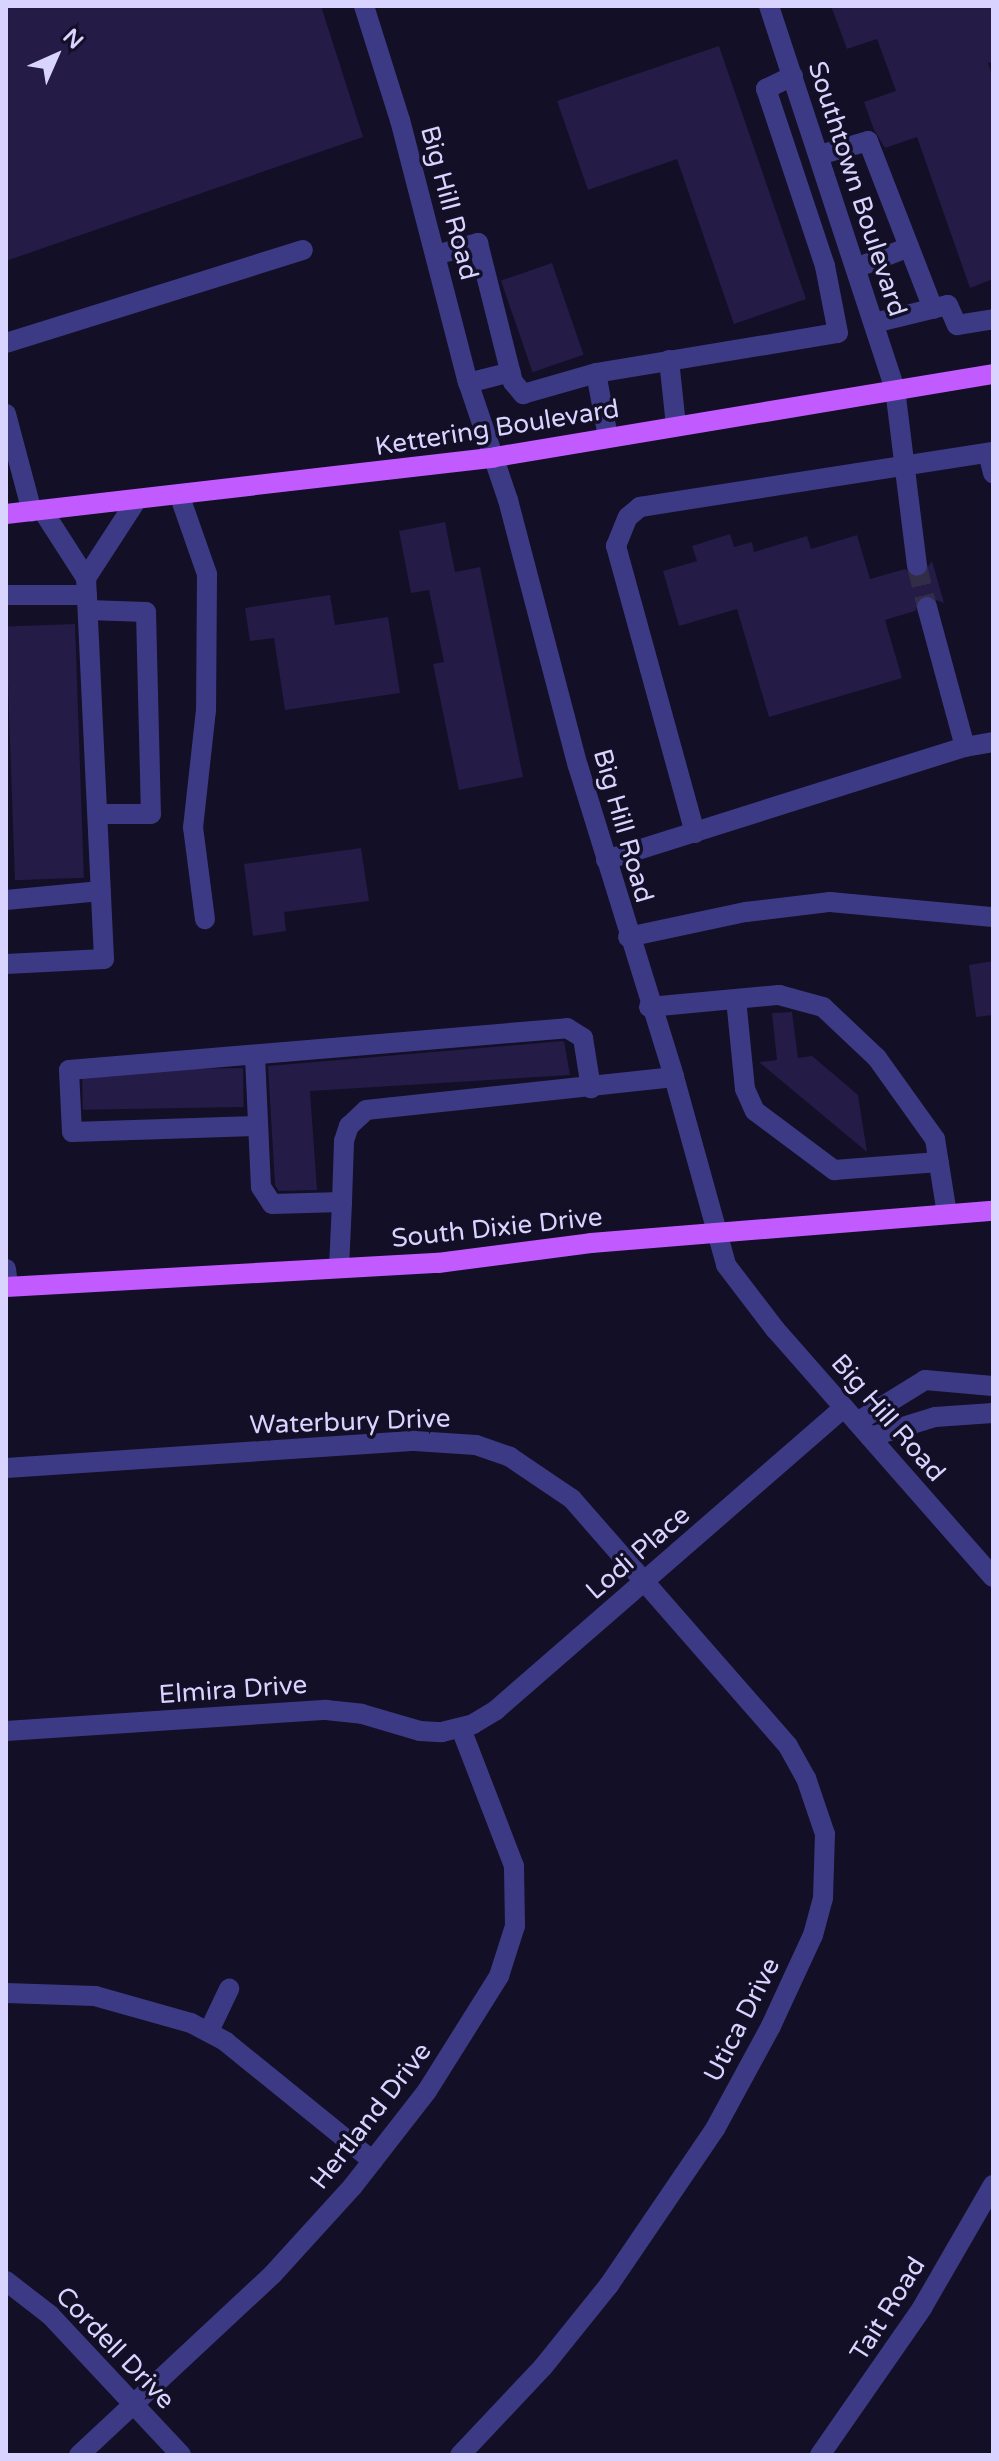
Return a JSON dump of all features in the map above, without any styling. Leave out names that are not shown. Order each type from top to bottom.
[{"type":"main road","name":"Kettering Boulevard","points":[[6,514],[180,497],[495,457],[993,374]]},
{"type":"main road","name":"South Dixie Drive","points":[[7,1281],[438,1263],[591,1243],[993,1211]]},
{"type":"street","name":"Big Hill Road","points":[[364,6],[436,255],[468,383],[495,457],[628,937],[674,1077],[726,1265],[857,1422],[992,1575]]},
{"type":"street","name":"Southtown Boulevard","points":[[769,6],[895,389],[917,566]]},
{"type":"street","points":[[436,255],[478,243],[511,372],[523,394],[596,373],[838,333],[807,212],[766,89],[793,76]]},
{"type":"street","points":[[819,155],[868,141],[933,309]]},
{"type":"street","points":[[807,212],[835,203]]},
{"type":"street","points":[[856,268],[909,247]]},
{"type":"street","points":[[6,343],[303,250]]},
{"type":"street","points":[[834,310],[866,300]]},
{"type":"street","points":[[874,323],[948,305],[957,325],[993,319]]},
{"type":"street","points":[[669,360],[676,425]]},
{"type":"street","points":[[468,383],[511,372]]},
{"type":"street","points":[[596,373],[608,437]]},
{"type":"street","points":[[6,414],[10,441],[37,511],[87,594],[100,814],[104,959],[6,964]]},
{"type":"street","points":[[695,833],[616,546],[628,517],[640,507],[903,465],[991,459]]},
{"type":"street","points":[[180,497],[207,574],[206,710],[193,827],[205,919]]},
{"type":"street","points":[[87,594],[136,501]]},
{"type":"street","points":[[6,595],[87,594],[146,612],[151,814],[100,814]]},
{"type":"street","points":[[927,607],[965,747]]},
{"type":"street","points":[[606,860],[965,747],[993,742]]},
{"type":"street","points":[[6,900],[101,891]]},
{"type":"street","points":[[628,937],[746,912],[830,902],[993,917]]},
{"type":"street","points":[[649,1007],[779,995],[823,1007],[877,1058],[935,1139],[947,1214]]},
{"type":"street","points":[[736,999],[745,1089],[755,1111],[834,1170],[939,1162]]},
{"type":"street","points":[[255,1126],[72,1132],[69,1070],[255,1056],[290,1048],[567,1028],[583,1038],[591,1088]]},
{"type":"street","points":[[255,1056],[255,1126],[261,1187],[272,1204],[342,1202]]},
{"type":"street","points":[[339,1268],[344,1141],[349,1126],[366,1110],[674,1077]]},
{"type":"street","points":[[857,1422],[925,1380],[993,1386]]},
{"type":"street","points":[[857,1422],[993,1413]]},
{"type":"street","name":"Lodi Place","points":[[461,1729],[496,1710],[644,1582],[857,1422]]},
{"type":"street","name":"Waterbury Drive","points":[[6,1468],[415,1441],[476,1445],[510,1457],[553,1483],[644,1582]]},
{"type":"street","name":"Utica Drive","points":[[460,2455],[543,2367],[666,2206],[771,2026],[813,1935],[823,1898],[825,1834],[806,1778],[788,1746],[644,1582]]},
{"type":"street","name":"Elmira Drive","points":[[6,1731],[326,1710],[362,1714],[420,1731],[461,1729]]},
{"type":"street","name":"Hertland Drive","points":[[79,2455],[273,2274],[373,2161],[469,2029],[499,1976],[515,1926],[517,1892],[507,1840],[461,1729]]},
{"type":"street","points":[[209,2031],[229,1989]]},
{"type":"street","points":[[6,1993],[95,1996],[159,2012],[209,2031],[373,2161]]},
{"type":"street","name":"Tait Road","points":[[820,2455],[922,2308],[993,2185]]},
{"type":"street","name":"Cordell Drive","points":[[6,2281],[50,2315],[181,2455]]},
{"type":"building","points":[[6,6],[321,6],[363,137],[6,261]]},
{"type":"building","points":[[831,6],[993,6],[993,62],[988,63],[993,79],[993,279],[970,288],[917,137],[885,148],[874,130],[864,102],[896,91],[877,39],[847,49]]},
{"type":"building","points":[[719,46],[806,299],[734,324],[677,159],[588,190],[557,101]]},
{"type":"building","points":[[552,263],[584,355],[533,372],[501,281]]},
{"type":"building","points":[[445,522],[455,572],[480,567],[523,777],[459,790],[433,664],[444,662],[429,590],[411,593],[399,531]]},
{"type":"building","points":[[730,534],[734,547],[752,542],[754,552],[807,536],[811,549],[857,535],[870,579],[905,569],[919,579],[932,561],[944,603],[923,595],[915,611],[885,620],[902,678],[769,717],[737,609],[679,626],[663,571],[697,561],[692,546]]},
{"type":"building","points":[[330,595],[335,625],[388,617],[400,693],[285,710],[274,638],[250,641],[245,608]]},
{"type":"building","points":[[75,624],[84,878],[15,880],[6,626]]},
{"type":"building","points":[[361,848],[369,901],[284,912],[286,931],[253,936],[244,864]]},
{"type":"building","points":[[993,961],[993,1015],[976,1017],[969,965]]},
{"type":"building","points":[[792,1012],[798,1058],[812,1056],[858,1095],[867,1152],[759,1062],[777,1060],[772,1013]]},
{"type":"building","points":[[564,1041],[570,1075],[310,1091],[317,1190],[279,1191],[275,1185],[268,1066]]},
{"type":"building","points":[[243,1068],[244,1107],[83,1110],[82,1071]]},
{"type":"tunnel","points":[[917,566],[927,607]]}]
